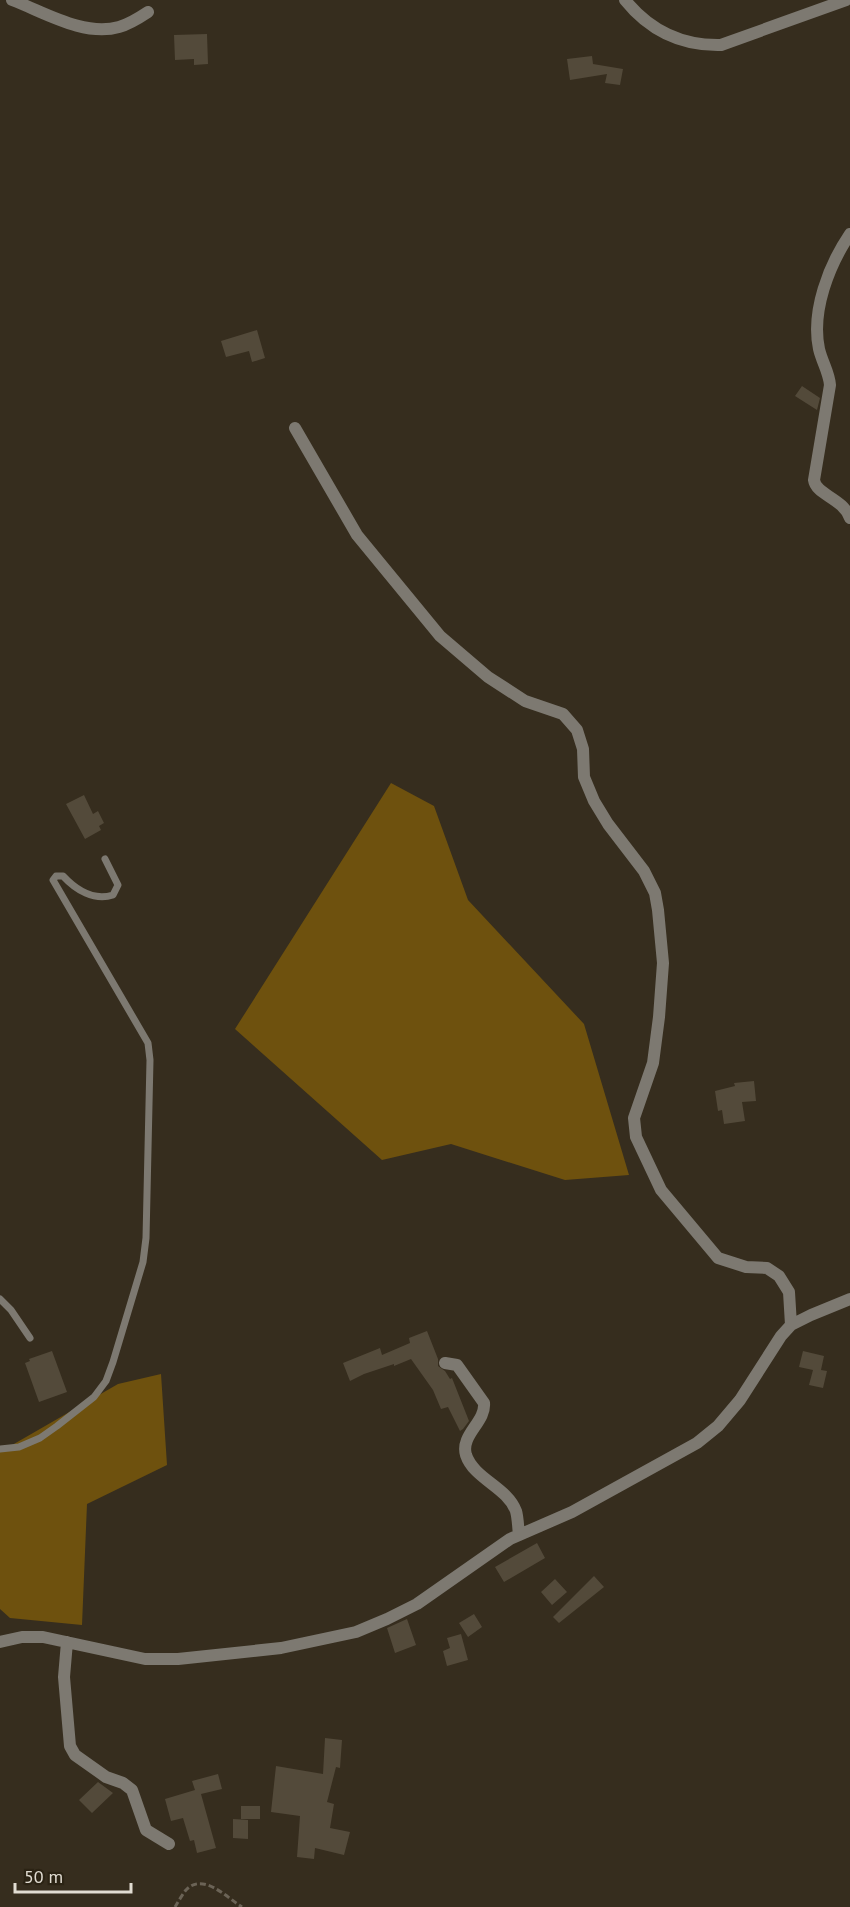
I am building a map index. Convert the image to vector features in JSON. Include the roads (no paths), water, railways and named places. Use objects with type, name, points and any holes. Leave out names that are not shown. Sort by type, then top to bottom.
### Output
[{"type":"street","points":[[12,0],[63,22],[107,29],[126,25],[148,12]]},
{"type":"street","points":[[625,0],[638,16],[657,29],[690,44],[703,46],[721,45],[846,0]]},
{"type":"street","points":[[850,234],[832,267],[819,312],[817,334],[820,351],[828,369],[830,385],[814,477],[816,487],[843,505],[850,518]]},
{"type":"street","points":[[295,428],[357,535],[440,636],[488,677],[525,701],[563,714],[577,730],[583,749],[584,777],[594,801],[608,824],[644,871],[655,892],[658,910],[663,963],[659,1017],[653,1063],[634,1119],[636,1137],[661,1190],[718,1258],[746,1268],[767,1268],[779,1276],[789,1292],[791,1325]]},
{"type":"street","points":[[1,1640],[43,1637],[145,1659],[178,1659],[281,1648],[356,1632],[417,1604],[519,1534],[572,1512],[697,1443],[718,1426],[740,1400],[781,1336],[791,1325],[850,1299]]},
{"type":"street","points":[[444,1363],[458,1365],[484,1403],[484,1410],[467,1440],[465,1449],[467,1457],[480,1474],[510,1501],[516,1511],[519,1534]]},
{"type":"street","points":[[67,1642],[64,1677],[70,1746],[75,1755],[106,1777],[123,1783],[132,1790],[146,1830],[169,1844]]},
{"type":"lane","points":[[0,1449],[19,1447],[40,1438],[94,1397],[106,1380],[113,1362],[143,1262],[147,1203],[150,1060],[148,1043],[53,880],[56,876],[63,876],[75,887],[91,895],[105,897],[113,895],[118,885],[105,859]]},
{"type":"lane","points":[[0,1299],[11,1310],[30,1338]]}]
